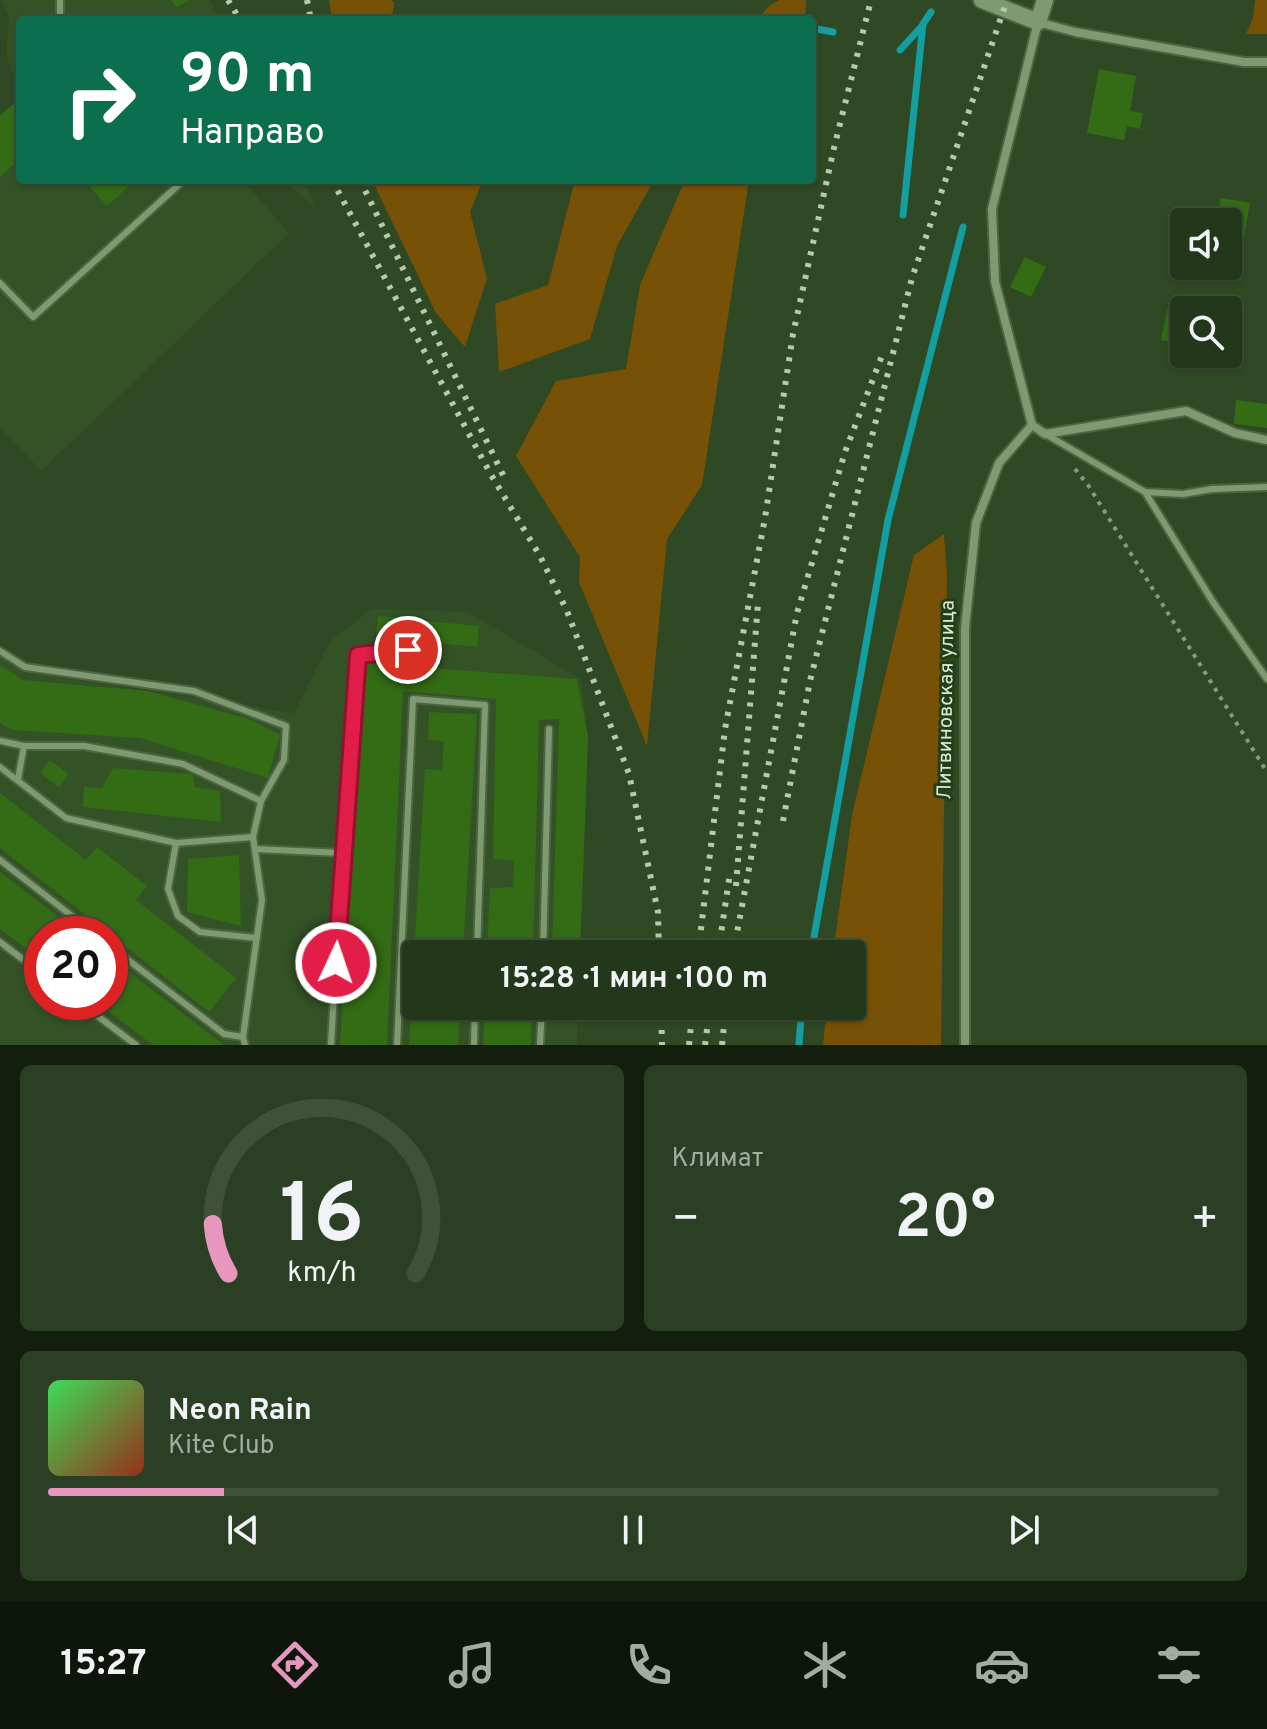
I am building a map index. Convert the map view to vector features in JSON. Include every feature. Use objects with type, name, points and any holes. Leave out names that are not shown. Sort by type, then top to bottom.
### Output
[{"type":"street","points":[[982,0],[1038,22],[1075,32],[1229,60],[1267,62]]},
{"type":"street","points":[[1045,0],[992,209],[995,282],[1032,425],[1045,434],[1186,411],[1235,433],[1267,440]]},
{"type":"street","name":"Литвиновская улица","points":[[965,1045],[965,628],[976,523],[999,463],[1032,425]]},
{"type":"lane","points":[[0,283],[33,317],[180,184]]},
{"type":"lane","points":[[1045,434],[1145,492],[1183,494],[1212,489],[1267,487]]},
{"type":"lane","points":[[1145,492],[1213,602],[1267,679]]},
{"type":"lane","points":[[331,1045],[358,655],[408,650]]},
{"type":"lane","points":[[0,651],[25,667],[194,691],[286,726],[284,760],[261,801],[253,837],[262,900],[244,1041],[224,1034],[128,960]]},
{"type":"lane","points":[[397,1045],[413,699],[485,705],[477,940]]},
{"type":"lane","points":[[543,940],[549,729]]},
{"type":"lane","points":[[0,741],[24,746],[84,746],[183,764],[261,801]]},
{"type":"lane","points":[[18,779],[24,746]]},
{"type":"lane","points":[[0,767],[66,818],[176,843],[253,837]]},
{"type":"lane","points":[[176,843],[168,889],[178,916],[200,932],[257,938]]},
{"type":"lane","points":[[255,849],[342,853]]},
{"type":"lane","points":[[0,860],[72,916]]},
{"type":"lane","points":[[0,942],[24,960]]},
{"type":"lane","points":[[103,1020],[136,1045]]},
{"type":"lane","points":[[474,1045],[475,1020]]},
{"type":"lane","points":[[540,1045],[541,1020]]},
{"type":"path","points":[[1071,465],[1088,485],[1267,772]]},
{"type":"shaded area","points":[[1,0],[209,0],[219,16],[16,16],[16,78],[6,53],[9,18]]},
{"type":"shaded area","points":[[329,0],[394,2],[392,16],[331,16]]},
{"type":"shaded area","points":[[779,0],[806,0],[805,16],[760,16]]},
{"type":"shaded area","points":[[1255,0],[1267,0],[1267,34],[1246,34],[1253,18]]},
{"type":"shaded area","points":[[16,102],[16,184],[246,184],[289,233],[41,471],[0,427],[0,116]]},
{"type":"shaded area","points":[[287,184],[306,184],[316,207]]},
{"type":"shaded area","points":[[374,184],[481,184],[470,212],[487,278],[465,347],[436,313]]},
{"type":"shaded area","points":[[574,184],[652,184],[617,246],[590,339],[499,372],[495,304],[548,285]]},
{"type":"shaded area","points":[[683,184],[748,184],[702,485],[667,539],[647,746],[579,582],[580,557],[516,456],[556,381],[626,369],[640,285]]},
{"type":"shaded area","points":[[944,534],[947,573],[941,1045],[823,1045],[826,1020],[866,1020],[866,940],[835,940],[852,815],[914,555]]},
{"type":"shaded area","points":[[372,609],[468,612],[581,679],[588,737],[581,940],[402,940],[402,1020],[578,1020],[577,1045],[0,1045],[0,646],[37,674],[294,713],[330,641]]},
{"type":"building","points":[[171,0],[189,0],[176,7]]},
{"type":"building","points":[[1099,69],[1136,76],[1130,111],[1143,113],[1140,129],[1127,126],[1124,140],[1087,133]]},
{"type":"building","points":[[16,102],[16,163],[0,177],[0,116]]},
{"type":"building","points":[[88,184],[132,184],[107,206]]},
{"type":"building","points":[[1221,198],[1250,203],[1242,250],[1242,208],[1219,208]]},
{"type":"building","points":[[1025,257],[1046,267],[1031,297],[1010,287]]},
{"type":"building","points":[[1169,302],[1170,302],[1170,342],[1161,340]]},
{"type":"building","points":[[1236,400],[1267,404],[1267,428],[1234,424]]},
{"type":"building","points":[[378,616],[402,619],[399,638],[376,634]]},
{"type":"building","points":[[418,620],[479,626],[477,647],[416,641]]},
{"type":"building","points":[[363,663],[577,679],[588,737],[581,940],[552,940],[559,719],[539,720],[533,940],[488,940],[490,888],[513,887],[514,861],[493,859],[496,699],[403,691],[387,1045],[340,1045]]},
{"type":"building","points":[[0,665],[23,680],[148,691],[252,720],[280,735],[268,778],[140,738],[12,730],[0,723]]},
{"type":"building","points":[[429,712],[477,714],[464,940],[415,940],[425,769],[442,770],[444,741],[428,740]]},
{"type":"building","points":[[50,760],[69,774],[59,787],[40,773]]},
{"type":"building","points":[[113,768],[193,774],[195,787],[220,791],[221,822],[83,807],[84,787],[102,788]]},
{"type":"building","points":[[0,793],[86,860],[97,847],[147,886],[136,900],[236,978],[209,1012],[128,948],[128,916],[87,916],[0,848]]},
{"type":"building","points":[[239,855],[241,926],[187,912],[188,859]]},
{"type":"building","points":[[0,872],[57,916],[24,916],[24,947],[0,929]]},
{"type":"building","points":[[128,971],[224,1045],[153,1045],[120,1020],[128,1020]]},
{"type":"building","points":[[411,1020],[459,1020],[458,1045],[409,1045]]},
{"type":"building","points":[[484,1020],[532,1020],[531,1045],[483,1045]]},
{"type":"waterway","points":[[903,215],[923,24],[931,12]]},
{"type":"waterway","points":[[900,50],[922,26]]},
{"type":"waterway","points":[[816,29],[833,32]]},
{"type":"waterway","points":[[813,940],[888,520],[963,227]]},
{"type":"waterway","points":[[799,1045],[801,1020]]},
{"type":"railway","points":[[228,0],[238,16]]},
{"type":"railway","points":[[307,0],[310,16]]},
{"type":"railway","points":[[700,940],[725,729],[765,518],[793,334],[871,0]]},
{"type":"railway","points":[[783,821],[810,681],[912,278],[1007,0]]},
{"type":"railway","points":[[334,184],[490,473],[540,556],[567,611],[629,774],[658,912],[659,940]]},
{"type":"railway","points":[[362,184],[505,479]]},
{"type":"railway","points":[[736,940],[797,613],[845,452],[883,353]]},
{"type":"railway","points":[[736,886],[758,603]]},
{"type":"railway","points":[[720,940],[730,873]]},
{"type":"railway","points":[[661,1020],[662,1045]]},
{"type":"railway","points":[[689,1045],[692,1020]]},
{"type":"railway","points":[[705,1045],[708,1020]]},
{"type":"railway","points":[[722,1045],[725,1020]]},
{"type":"route","points":[[336,963],[358,655],[408,650]]}]
